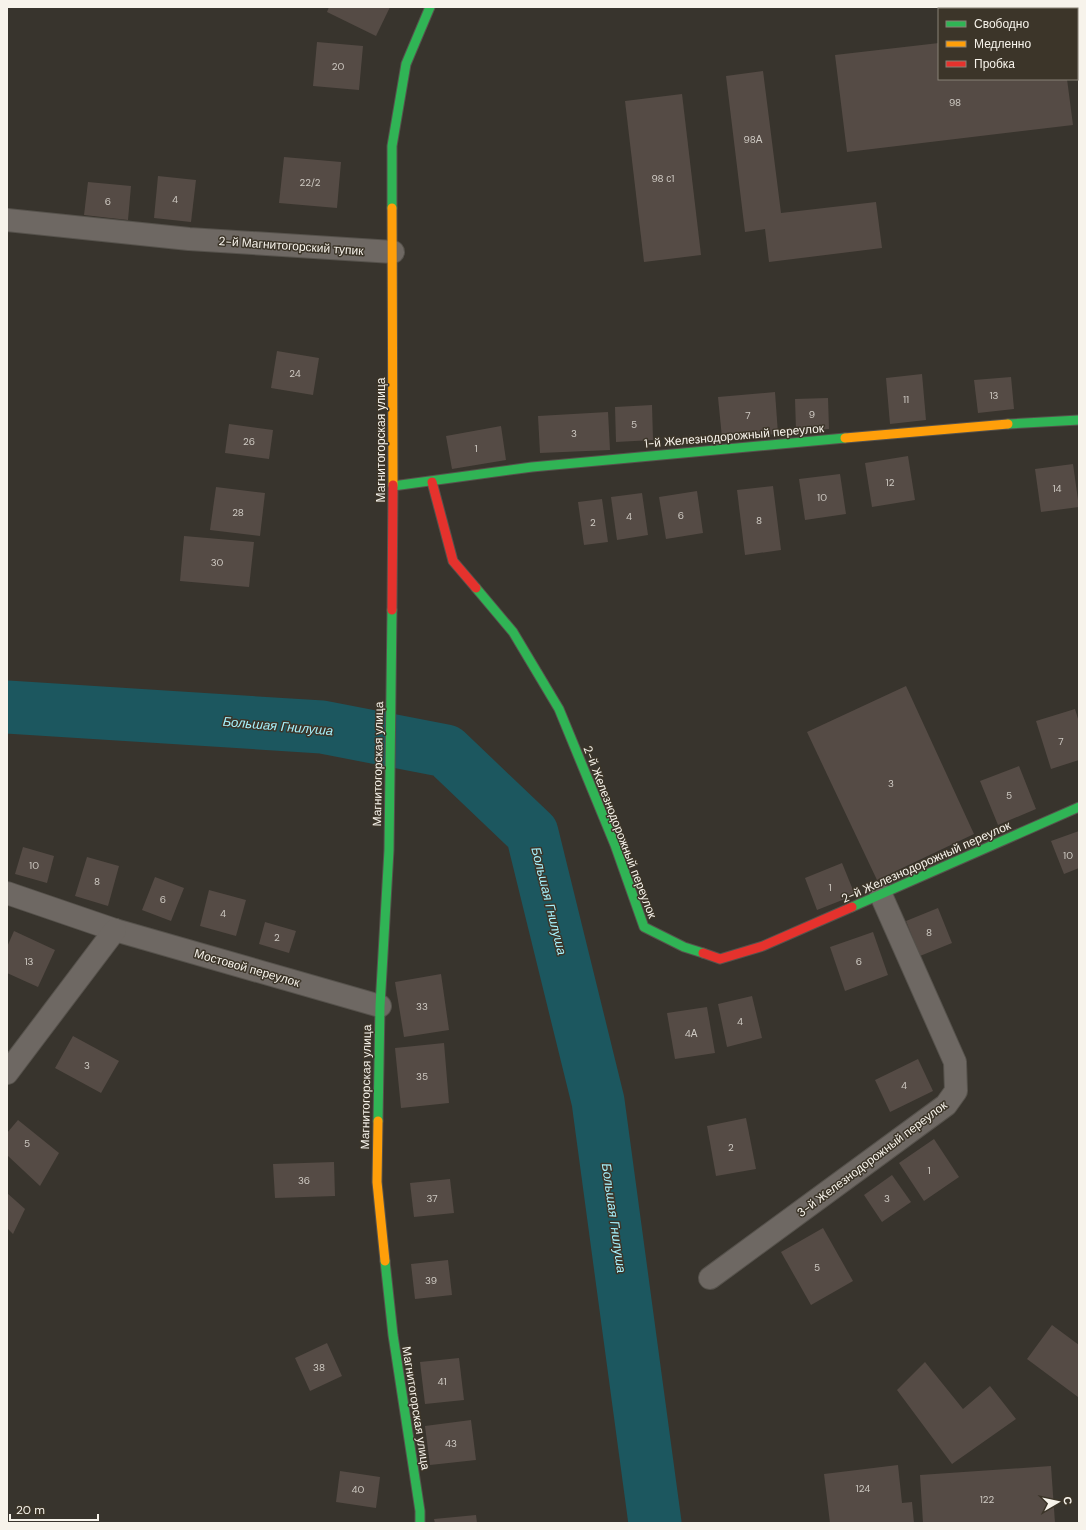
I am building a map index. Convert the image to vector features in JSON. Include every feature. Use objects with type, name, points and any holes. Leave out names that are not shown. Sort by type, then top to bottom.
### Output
[{"type":"street","name":"Магнитогорская улица","points":[[420,1523],[420,1511],[393,1335],[377,1182],[380,1006],[389,850],[393,486],[392,146],[406,64],[430,7]]},
{"type":"street","name":"2-й Магнитогорский тупик","points":[[7,220],[189,239],[393,252]]},
{"type":"street","name":"1-й Железнодорожный переулок","points":[[393,486],[432,482],[532,467],[815,440],[1079,420]]},
{"type":"street","name":"2-й Железнодорожный переулок","points":[[432,482],[453,561],[513,632],[559,709],[616,846],[644,926],[684,947],[720,959],[763,946],[1079,807]]},
{"type":"street","name":"Мостовой переулок","points":[[7,894],[115,930],[380,1006]]},
{"type":"street","name":"3-й Железнодорожный переулок","points":[[710,1278],[946,1105],[956,1091],[955,1062],[881,895]]},
{"type":"street","points":[[7,1073],[115,930]]},
{"type":"building","points":[[329,7],[390,7],[376,36],[327,12]]},
{"type":"building","points":[[317,42],[363,46],[359,90],[313,86]]},
{"type":"building","points":[[938,43],[938,80],[1067,80],[1073,125],[847,152],[835,55]]},
{"type":"building","points":[[763,71],[781,213],[876,202],[882,248],[769,262],[765,229],[745,232],[726,76]]},
{"type":"building","points":[[682,94],[701,255],[644,262],[625,101]]},
{"type":"building","points":[[284,157],[341,162],[337,208],[279,203]]},
{"type":"building","points":[[158,176],[196,180],[191,222],[154,218]]},
{"type":"building","points":[[88,182],[131,186],[128,220],[84,215]]},
{"type":"building","points":[[277,351],[319,358],[313,395],[271,388]]},
{"type":"building","points":[[922,374],[926,420],[890,424],[886,378]]},
{"type":"building","points":[[1011,377],[1014,409],[978,413],[974,380]]},
{"type":"building","points":[[775,392],[778,434],[722,438],[718,397]]},
{"type":"building","points":[[828,398],[829,429],[796,431],[795,399]]},
{"type":"building","points":[[652,405],[653,440],[616,442],[615,407]]},
{"type":"building","points":[[608,412],[610,450],[540,453],[538,416]]},
{"type":"building","points":[[229,424],[273,430],[269,459],[225,453]]},
{"type":"building","points":[[501,426],[506,460],[452,469],[446,436]]},
{"type":"building","points":[[908,456],[915,500],[872,507],[865,463]]},
{"type":"building","points":[[1073,464],[1079,507],[1041,512],[1035,469]]},
{"type":"building","points":[[840,474],[846,514],[805,520],[799,479]]},
{"type":"building","points":[[773,486],[781,550],[745,555],[737,490]]},
{"type":"building","points":[[216,487],[265,493],[260,536],[210,530]]},
{"type":"building","points":[[697,491],[703,533],[666,539],[659,497]]},
{"type":"building","points":[[642,493],[648,535],[617,540],[611,497]]},
{"type":"building","points":[[602,499],[608,542],[584,545],[578,502]]},
{"type":"building","points":[[184,536],[254,542],[249,587],[180,581]]},
{"type":"building","points":[[906,686],[974,834],[877,880],[807,732]]},
{"type":"building","points":[[1075,709],[1079,722],[1079,760],[1051,769],[1036,721]]},
{"type":"building","points":[[1019,766],[1036,809],[998,825],[980,781]]},
{"type":"building","points":[[1079,831],[1079,868],[1064,874],[1051,841]]},
{"type":"building","points":[[23,847],[54,856],[47,883],[15,874]]},
{"type":"building","points":[[87,857],[119,866],[108,906],[75,896]]},
{"type":"building","points":[[842,863],[855,895],[817,910],[805,878]]},
{"type":"building","points":[[155,877],[184,888],[171,921],[142,910]]},
{"type":"building","points":[[209,890],[246,900],[236,936],[200,926]]},
{"type":"building","points":[[938,908],[952,943],[920,956],[906,921]]},
{"type":"building","points":[[265,922],[296,931],[289,953],[259,944]]},
{"type":"building","points":[[14,931],[55,950],[38,987],[7,973],[7,947]]},
{"type":"building","points":[[873,932],[888,975],[845,991],[830,947]]},
{"type":"building","points":[[441,974],[449,1030],[404,1037],[395,982]]},
{"type":"building","points":[[752,996],[762,1038],[727,1047],[718,1004]]},
{"type":"building","points":[[707,1007],[715,1053],[675,1059],[667,1013]]},
{"type":"building","points":[[73,1036],[119,1061],[101,1093],[55,1068]]},
{"type":"building","points":[[444,1043],[449,1103],[401,1108],[395,1048]]},
{"type":"building","points":[[918,1059],[933,1091],[890,1112],[875,1080]]},
{"type":"building","points":[[746,1118],[756,1169],[716,1176],[707,1126]]},
{"type":"building","points":[[18,1120],[59,1153],[40,1186],[7,1155],[7,1133]]},
{"type":"building","points":[[934,1139],[959,1177],[924,1201],[899,1163]]},
{"type":"building","points":[[334,1162],[335,1196],[275,1198],[273,1164]]},
{"type":"building","points":[[892,1175],[911,1202],[882,1222],[864,1195]]},
{"type":"building","points":[[450,1179],[454,1213],[414,1217],[410,1183]]},
{"type":"building","points":[[7,1193],[25,1209],[13,1234],[7,1228]]},
{"type":"building","points":[[823,1228],[853,1281],[811,1305],[781,1252]]},
{"type":"building","points":[[448,1260],[452,1295],[415,1299],[411,1264]]},
{"type":"building","points":[[1052,1325],[1079,1345],[1078,1397],[1027,1359]]},
{"type":"building","points":[[327,1343],[342,1376],[310,1391],[295,1358]]},
{"type":"building","points":[[459,1358],[464,1400],[425,1404],[420,1362]]},
{"type":"building","points":[[925,1362],[963,1409],[990,1386],[1016,1419],[952,1464],[897,1390]]},
{"type":"building","points":[[471,1420],[476,1460],[430,1465],[425,1426]]},
{"type":"building","points":[[898,1465],[902,1503],[912,1502],[914,1523],[830,1523],[824,1474]]},
{"type":"building","points":[[1051,1466],[1055,1523],[923,1523],[920,1475]]},
{"type":"building","points":[[340,1471],[380,1477],[376,1508],[336,1502]]},
{"type":"building","points":[[476,1515],[477,1523],[435,1523],[434,1519]]},
{"type":"waterway","name":"Большая Гнилуша","points":[[7,707],[322,727],[446,751],[532,833],[598,1101],[655,1523]]},
{"type":"traffic: fast","points":[[392,208],[392,146],[406,64],[430,7]]},
{"type":"traffic: fast","points":[[1008,424],[1079,420]]},
{"type":"traffic: fast","points":[[393,486],[532,467],[845,438]]},
{"type":"traffic: fast","points":[[476,588],[513,632],[559,709],[615,845],[644,927],[684,947],[703,953]]},
{"type":"traffic: fast","points":[[378,1121],[380,1006],[389,850],[392,610]]},
{"type":"traffic: fast","points":[[852,907],[1079,807]]},
{"type":"traffic: fast","points":[[385,1261],[393,1335],[420,1511],[420,1523]]},
{"type":"traffic: slow","points":[[392,208],[393,485]]},
{"type":"traffic: slow","points":[[845,438],[1008,424]]},
{"type":"traffic: slow","points":[[378,1121],[377,1182],[385,1261]]},
{"type":"traffic: jam","points":[[432,482],[453,561],[476,588]]},
{"type":"traffic: jam","points":[[392,610],[393,485]]},
{"type":"traffic: jam","points":[[703,953],[720,959],[763,946],[852,907]]}]
